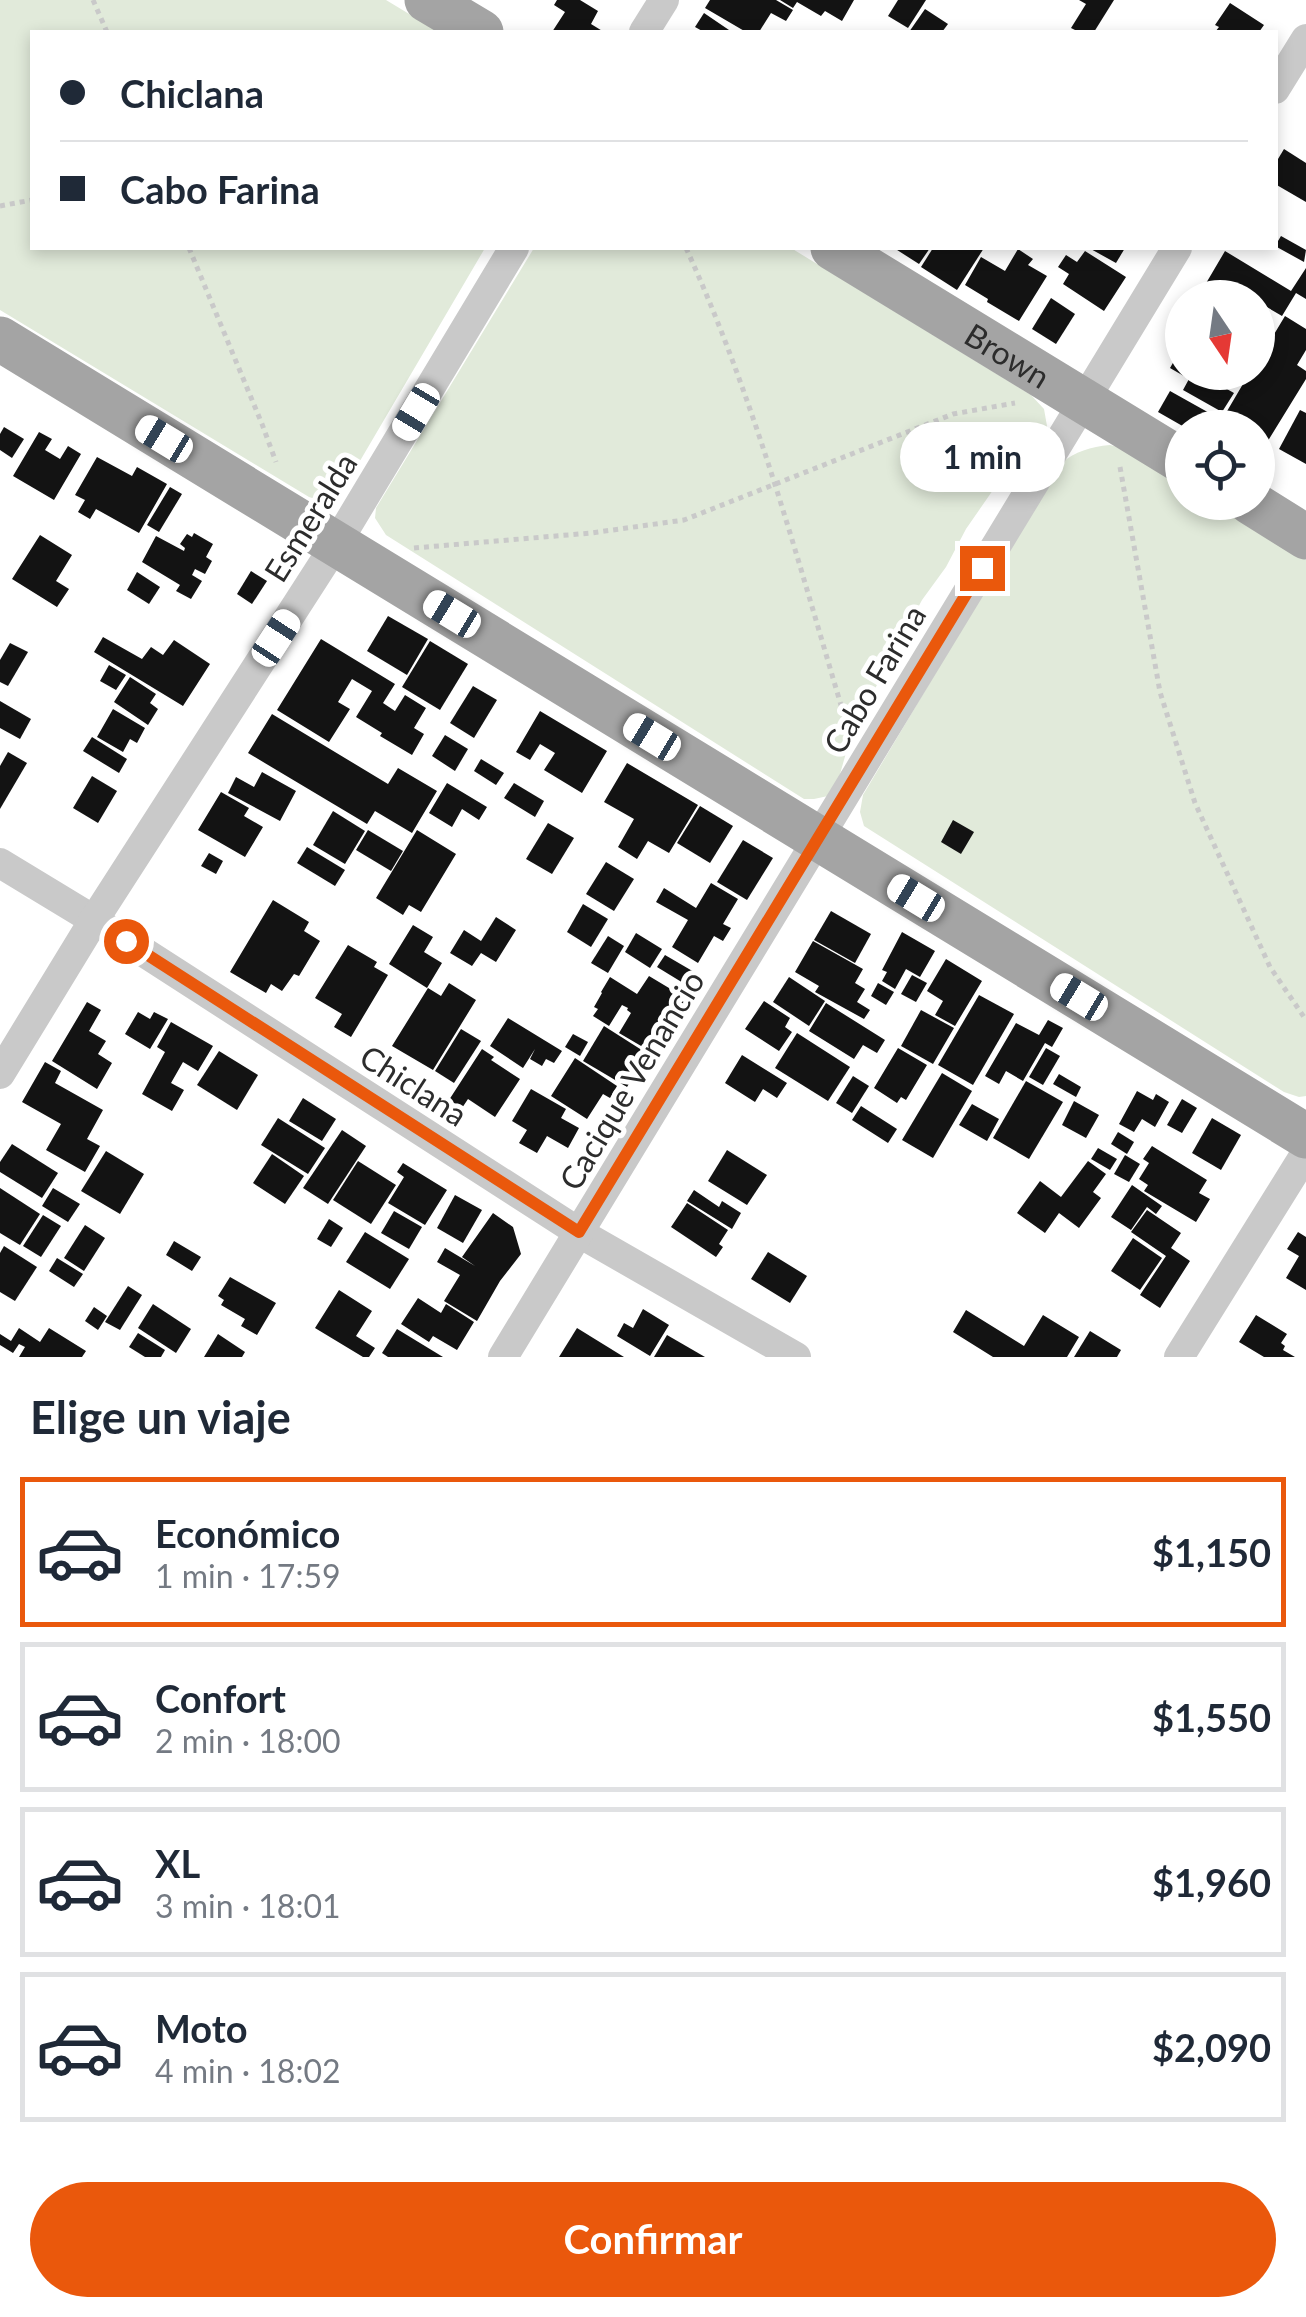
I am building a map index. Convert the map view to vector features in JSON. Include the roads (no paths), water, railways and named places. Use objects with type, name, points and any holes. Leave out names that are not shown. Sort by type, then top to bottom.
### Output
[{"type":"main road","points":[[427,0],[477,30]]},
{"type":"main road","name":"Brown","points":[[836,250],[1165,451]]},
{"type":"main road","points":[[0,339],[1306,1136]]},
{"type":"main road","points":[[1275,518],[1306,537]]},
{"type":"street","points":[[645,30],[664,0]]},
{"type":"street","points":[[1278,84],[1306,39]]},
{"type":"street","name":"Esmeralda","points":[[0,1074],[94,920],[336,544],[513,250]]},
{"type":"street","name":"Cabo Farina","points":[[819,839],[1176,250]]},
{"type":"street","name":"Cacique Venancio","points":[[503,1357],[819,839]]},
{"type":"street","name":"Chiclana","points":[[0,863],[579,1232],[796,1357]]},
{"type":"street","points":[[1179,1357],[1306,1152]]}]
